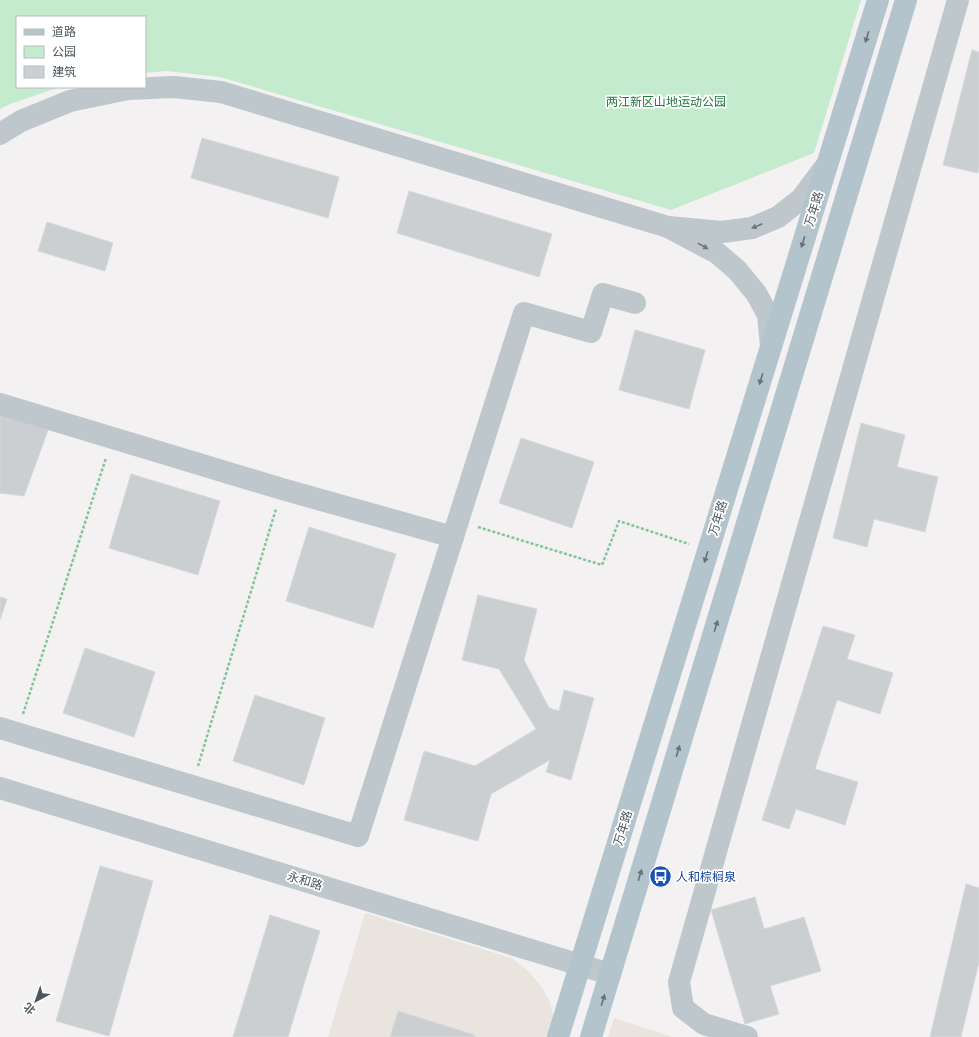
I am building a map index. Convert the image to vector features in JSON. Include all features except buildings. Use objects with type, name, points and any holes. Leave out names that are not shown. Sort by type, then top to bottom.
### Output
[{"type":"main road","name":"万年路","points":[[558,1037],[878,0]]},
{"type":"main road","points":[[591,1037],[906,0]]},
{"type":"street","points":[[747,1037],[704,1024],[683,1008],[679,982],[958,0]]},
{"type":"street","points":[[0,134],[21,121],[70,101],[128,89],[174,87],[221,92],[668,227],[717,253],[738,270],[756,293],[768,315],[771,346]]},
{"type":"street","points":[[668,227],[722,232],[752,228],[778,217],[801,199],[827,165]]},
{"type":"street","points":[[8,731],[358,836],[524,313],[591,332],[603,294],[635,303]]},
{"type":"street","points":[[0,404],[282,490],[456,529]]},
{"type":"street","name":"永和路","points":[[0,788],[610,974]]},
{"type":"path","points":[[8,731],[113,438]]},
{"type":"path","points":[[192,786],[282,490]]},
{"type":"path","points":[[456,529],[602,565],[619,521],[708,550]]},
{"type":"shaded area","points":[[365,913],[512,958],[528,971],[541,986],[550,1002],[554,1020],[549,1037],[328,1037]]},
{"type":"shaded area","points":[[614,1018],[673,1037],[608,1037]]},
{"type":"green space","name":"两江新区山地运动公园","points":[[0,0],[861,0],[814,153],[671,210],[220,77],[167,71],[146,73],[146,16],[16,16],[16,88],[57,88],[10,104],[0,109]]},
{"type":"place","name":"人和棕榈泉","points":[[661,877]]}]
